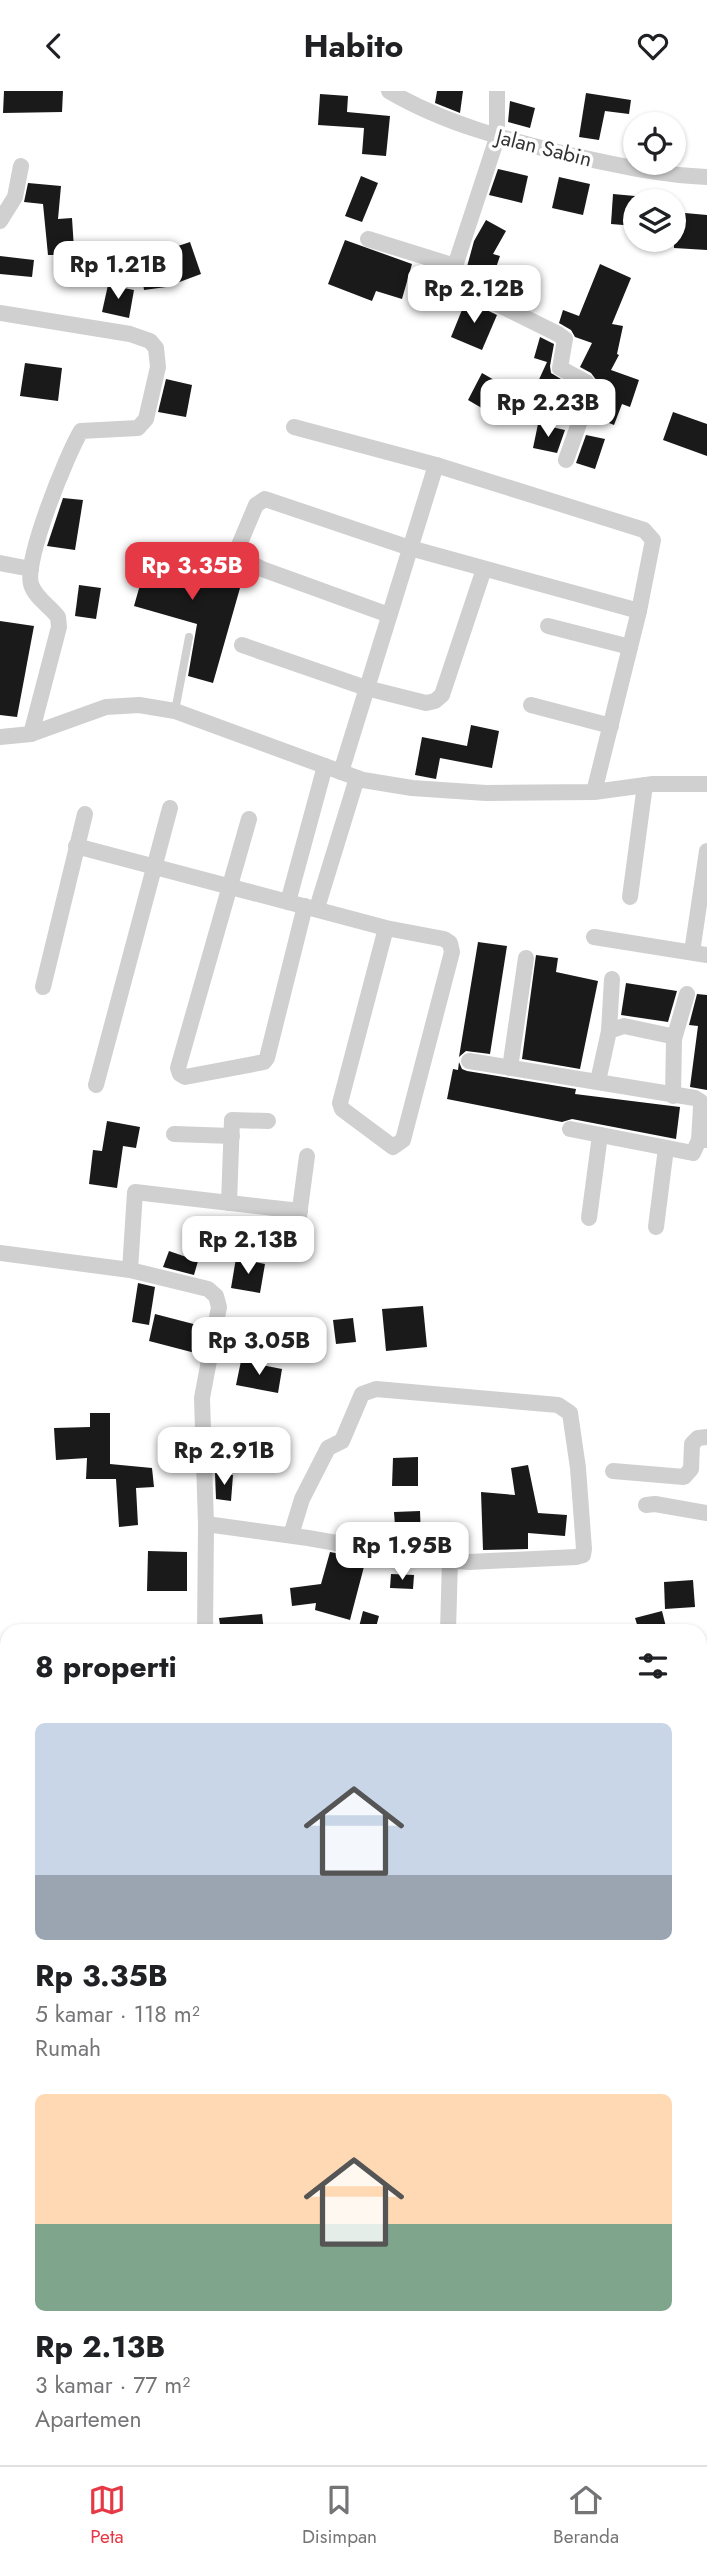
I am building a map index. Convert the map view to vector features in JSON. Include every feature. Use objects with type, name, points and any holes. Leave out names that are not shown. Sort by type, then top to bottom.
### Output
[{"type":"street","name":"Jalan Sabin","points":[[389,91],[412,105],[497,138],[623,163]]},
{"type":"street","points":[[497,91],[497,138],[454,266],[454,277],[461,286],[565,339],[560,368],[586,382],[588,398],[566,460]]},
{"type":"street","points":[[0,221],[15,197],[20,166]]},
{"type":"street","name":"Jalan Sabin","points":[[686,174],[707,177]]},
{"type":"street","points":[[368,239],[454,266]]},
{"type":"street","points":[[0,313],[130,334],[150,341],[156,348],[158,367],[146,419],[138,428],[81,431],[51,500],[29,581],[35,595],[58,617],[59,627],[31,734]]},
{"type":"street","points":[[294,427],[436,465],[644,530],[653,540],[653,551],[639,611],[594,792]]},
{"type":"street","points":[[341,772],[436,465]]},
{"type":"street","points":[[389,615],[238,557],[237,549],[256,505],[265,499],[410,548],[639,611]]},
{"type":"street","points":[[0,563],[31,569]]},
{"type":"street","points":[[242,645],[366,688],[426,703],[435,701],[442,695],[484,569]]},
{"type":"street","points":[[548,627],[630,646]]},
{"type":"street","points":[[0,737],[31,734],[106,707],[139,705],[175,712],[358,778],[412,788],[486,793],[594,792],[645,785],[707,784]]},
{"type":"street","points":[[531,705],[611,726]]},
{"type":"street","points":[[288,902],[325,766]]},
{"type":"street","points":[[249,819],[178,1068],[180,1074],[185,1077],[264,1062],[267,1058],[311,907],[358,778]]},
{"type":"street","points":[[629,897],[645,785]]},
{"type":"street","points":[[96,1085],[170,808]]},
{"type":"street","points":[[43,987],[85,814]]},
{"type":"street","points":[[76,846],[386,927],[444,939],[450,943],[452,953],[403,1140],[393,1147],[342,1109],[340,1103],[386,927]]},
{"type":"street","points":[[594,937],[699,953],[707,851]]},
{"type":"street","points":[[510,1068],[526,958]]},
{"type":"street","points":[[598,1081],[609,1031],[612,979]]},
{"type":"street","points":[[673,1096],[674,1039],[687,994]]},
{"type":"street","points":[[609,1031],[624,1026],[671,1036],[674,1039]]},
{"type":"street","points":[[469,1061],[695,1098],[700,1101],[703,1140],[693,1153],[570,1129]]},
{"type":"street","points":[[229,1203],[232,1120],[268,1121]]},
{"type":"street","points":[[174,1134],[232,1136]]},
{"type":"street","points":[[589,1218],[600,1135]]},
{"type":"street","points":[[656,1227],[666,1148]]},
{"type":"street","points":[[297,1231],[307,1156]]},
{"type":"street","points":[[130,1270],[135,1192],[300,1211]]},
{"type":"street","points":[[0,1253],[130,1270],[208,1289],[216,1296],[219,1307],[202,1398],[206,1524],[205,1624]]},
{"type":"street","points":[[206,1524],[450,1560],[495,1561],[583,1555],[578,1468],[570,1413],[558,1405],[376,1389],[362,1394],[342,1441],[328,1448],[302,1499],[291,1535]]},
{"type":"street","points":[[613,1471],[684,1477],[691,1469],[692,1444],[698,1438],[707,1437]]},
{"type":"street","points":[[646,1504],[707,1513]]},
{"type":"street","points":[[448,1624],[450,1560]]},
{"type":"lane","points":[[175,712],[189,637]]},
{"type":"building","points":[[4,91],[63,91],[62,112],[3,113]]},
{"type":"building","points":[[437,91],[463,91],[460,113],[435,103]]},
{"type":"building","points":[[586,93],[631,100],[629,112],[605,111],[599,140],[579,137]]},
{"type":"building","points":[[320,94],[348,96],[347,112],[390,116],[386,156],[362,154],[364,128],[318,125]]},
{"type":"building","points":[[510,101],[535,108],[530,128],[508,122]]},
{"type":"building","points":[[498,169],[528,176],[522,203],[489,195]]},
{"type":"building","points":[[361,176],[378,183],[362,222],[345,216]]},
{"type":"building","points":[[559,177],[590,184],[583,215],[552,208]]},
{"type":"building","points":[[28,183],[61,186],[58,219],[72,218],[74,249],[48,255],[43,204],[24,202]]},
{"type":"building","points":[[613,194],[623,195],[623,225],[611,224]]},
{"type":"building","points":[[686,213],[707,215],[707,250],[686,249]]},
{"type":"building","points":[[486,220],[506,231],[493,254],[500,256],[489,288],[465,274],[474,241]]},
{"type":"building","points":[[345,240],[412,264],[402,299],[376,291],[372,301],[328,284]]},
{"type":"building","points":[[190,242],[201,274],[166,287],[144,290],[139,257],[170,252],[169,249]]},
{"type":"building","points":[[0,256],[34,260],[32,277],[0,274]]},
{"type":"building","points":[[600,264],[631,278],[612,324],[623,326],[617,354],[619,355],[611,370],[639,380],[630,407],[622,404],[614,425],[599,419],[610,388],[580,367],[592,343],[575,337],[571,330],[559,323],[563,310],[579,316]]},
{"type":"building","points":[[108,285],[134,290],[129,318],[102,312]]},
{"type":"building","points":[[466,300],[497,315],[482,350],[451,337]]},
{"type":"building","points":[[540,337],[554,344],[551,373],[576,388],[568,405],[546,395],[538,418],[512,408],[508,422],[491,416],[492,414],[468,400],[482,373],[496,381],[493,387],[531,397],[547,362],[534,358]]},
{"type":"building","points":[[25,363],[62,368],[58,401],[20,396]]},
{"type":"building","points":[[166,379],[192,385],[186,417],[158,412]]},
{"type":"building","points":[[673,412],[707,424],[707,456],[663,440]]},
{"type":"building","points":[[538,424],[565,430],[557,453],[533,448]]},
{"type":"building","points":[[586,435],[605,439],[595,469],[576,463]]},
{"type":"building","points":[[63,498],[83,500],[75,550],[47,546]]},
{"type":"building","points":[[151,546],[244,574],[213,683],[188,676],[197,624],[134,606]]},
{"type":"building","points":[[79,585],[101,588],[96,619],[75,616]]},
{"type":"building","points":[[0,621],[34,626],[17,717],[0,715]]},
{"type":"building","points":[[471,725],[499,731],[492,768],[440,758],[436,779],[415,775],[422,737],[467,746]]},
{"type":"building","points":[[478,942],[507,946],[490,1054],[466,1051],[459,1057]]},
{"type":"building","points":[[536,955],[558,958],[556,972],[598,981],[580,1069],[522,1059]]},
{"type":"building","points":[[626,983],[677,991],[668,1022],[621,1015]]},
{"type":"building","points":[[697,994],[707,995],[707,1090],[690,1087],[698,1026],[689,1025]]},
{"type":"building","points":[[459,1062],[462,1069],[467,1071],[576,1089],[575,1094],[680,1107],[676,1139],[572,1119],[562,1122],[447,1099],[453,1069],[458,1070]]},
{"type":"building","points":[[107,1121],[140,1127],[136,1148],[123,1146],[117,1188],[89,1184],[93,1150],[102,1151]]},
{"type":"building","points":[[169,1251],[198,1261],[194,1275],[163,1267]]},
{"type":"building","points":[[236,1258],[265,1264],[260,1293],[231,1288]]},
{"type":"building","points":[[138,1283],[155,1287],[149,1325],[132,1322]]},
{"type":"building","points":[[423,1306],[427,1347],[386,1351],[382,1309]]},
{"type":"building","points":[[155,1314],[205,1327],[199,1354],[149,1341]]},
{"type":"building","points":[[353,1318],[356,1342],[336,1344],[333,1320]]},
{"type":"building","points":[[225,1334],[243,1339],[238,1361],[220,1356]]},
{"type":"building","points":[[241,1361],[282,1369],[278,1393],[236,1385]]},
{"type":"building","points":[[90,1413],[110,1413],[110,1464],[152,1468],[154,1487],[136,1488],[138,1525],[119,1527],[116,1479],[86,1479],[87,1458],[56,1460],[54,1428],[90,1427]]},
{"type":"building","points":[[232,1428],[232,1446],[214,1446],[213,1429]]},
{"type":"building","points":[[418,1457],[418,1486],[392,1486],[393,1458]]},
{"type":"building","points":[[528,1465],[538,1513],[567,1515],[565,1536],[528,1533],[528,1549],[483,1550],[481,1492],[515,1495],[511,1468]]},
{"type":"building","points":[[215,1473],[233,1475],[231,1501],[216,1499]]},
{"type":"building","points":[[420,1511],[421,1539],[396,1540],[394,1512]]},
{"type":"building","points":[[148,1551],[187,1552],[187,1591],[147,1591]]},
{"type":"building","points":[[330,1552],[366,1559],[350,1620],[315,1610],[316,1603],[292,1606],[290,1588],[321,1584]]},
{"type":"building","points":[[391,1574],[414,1575],[413,1589],[390,1588]]},
{"type":"building","points":[[693,1580],[695,1607],[665,1609],[664,1582]]},
{"type":"building","points":[[363,1611],[379,1616],[377,1624],[360,1624]]},
{"type":"building","points":[[662,1611],[665,1624],[637,1624],[635,1618]]},
{"type":"building","points":[[262,1614],[263,1624],[220,1624],[219,1618]]}]
